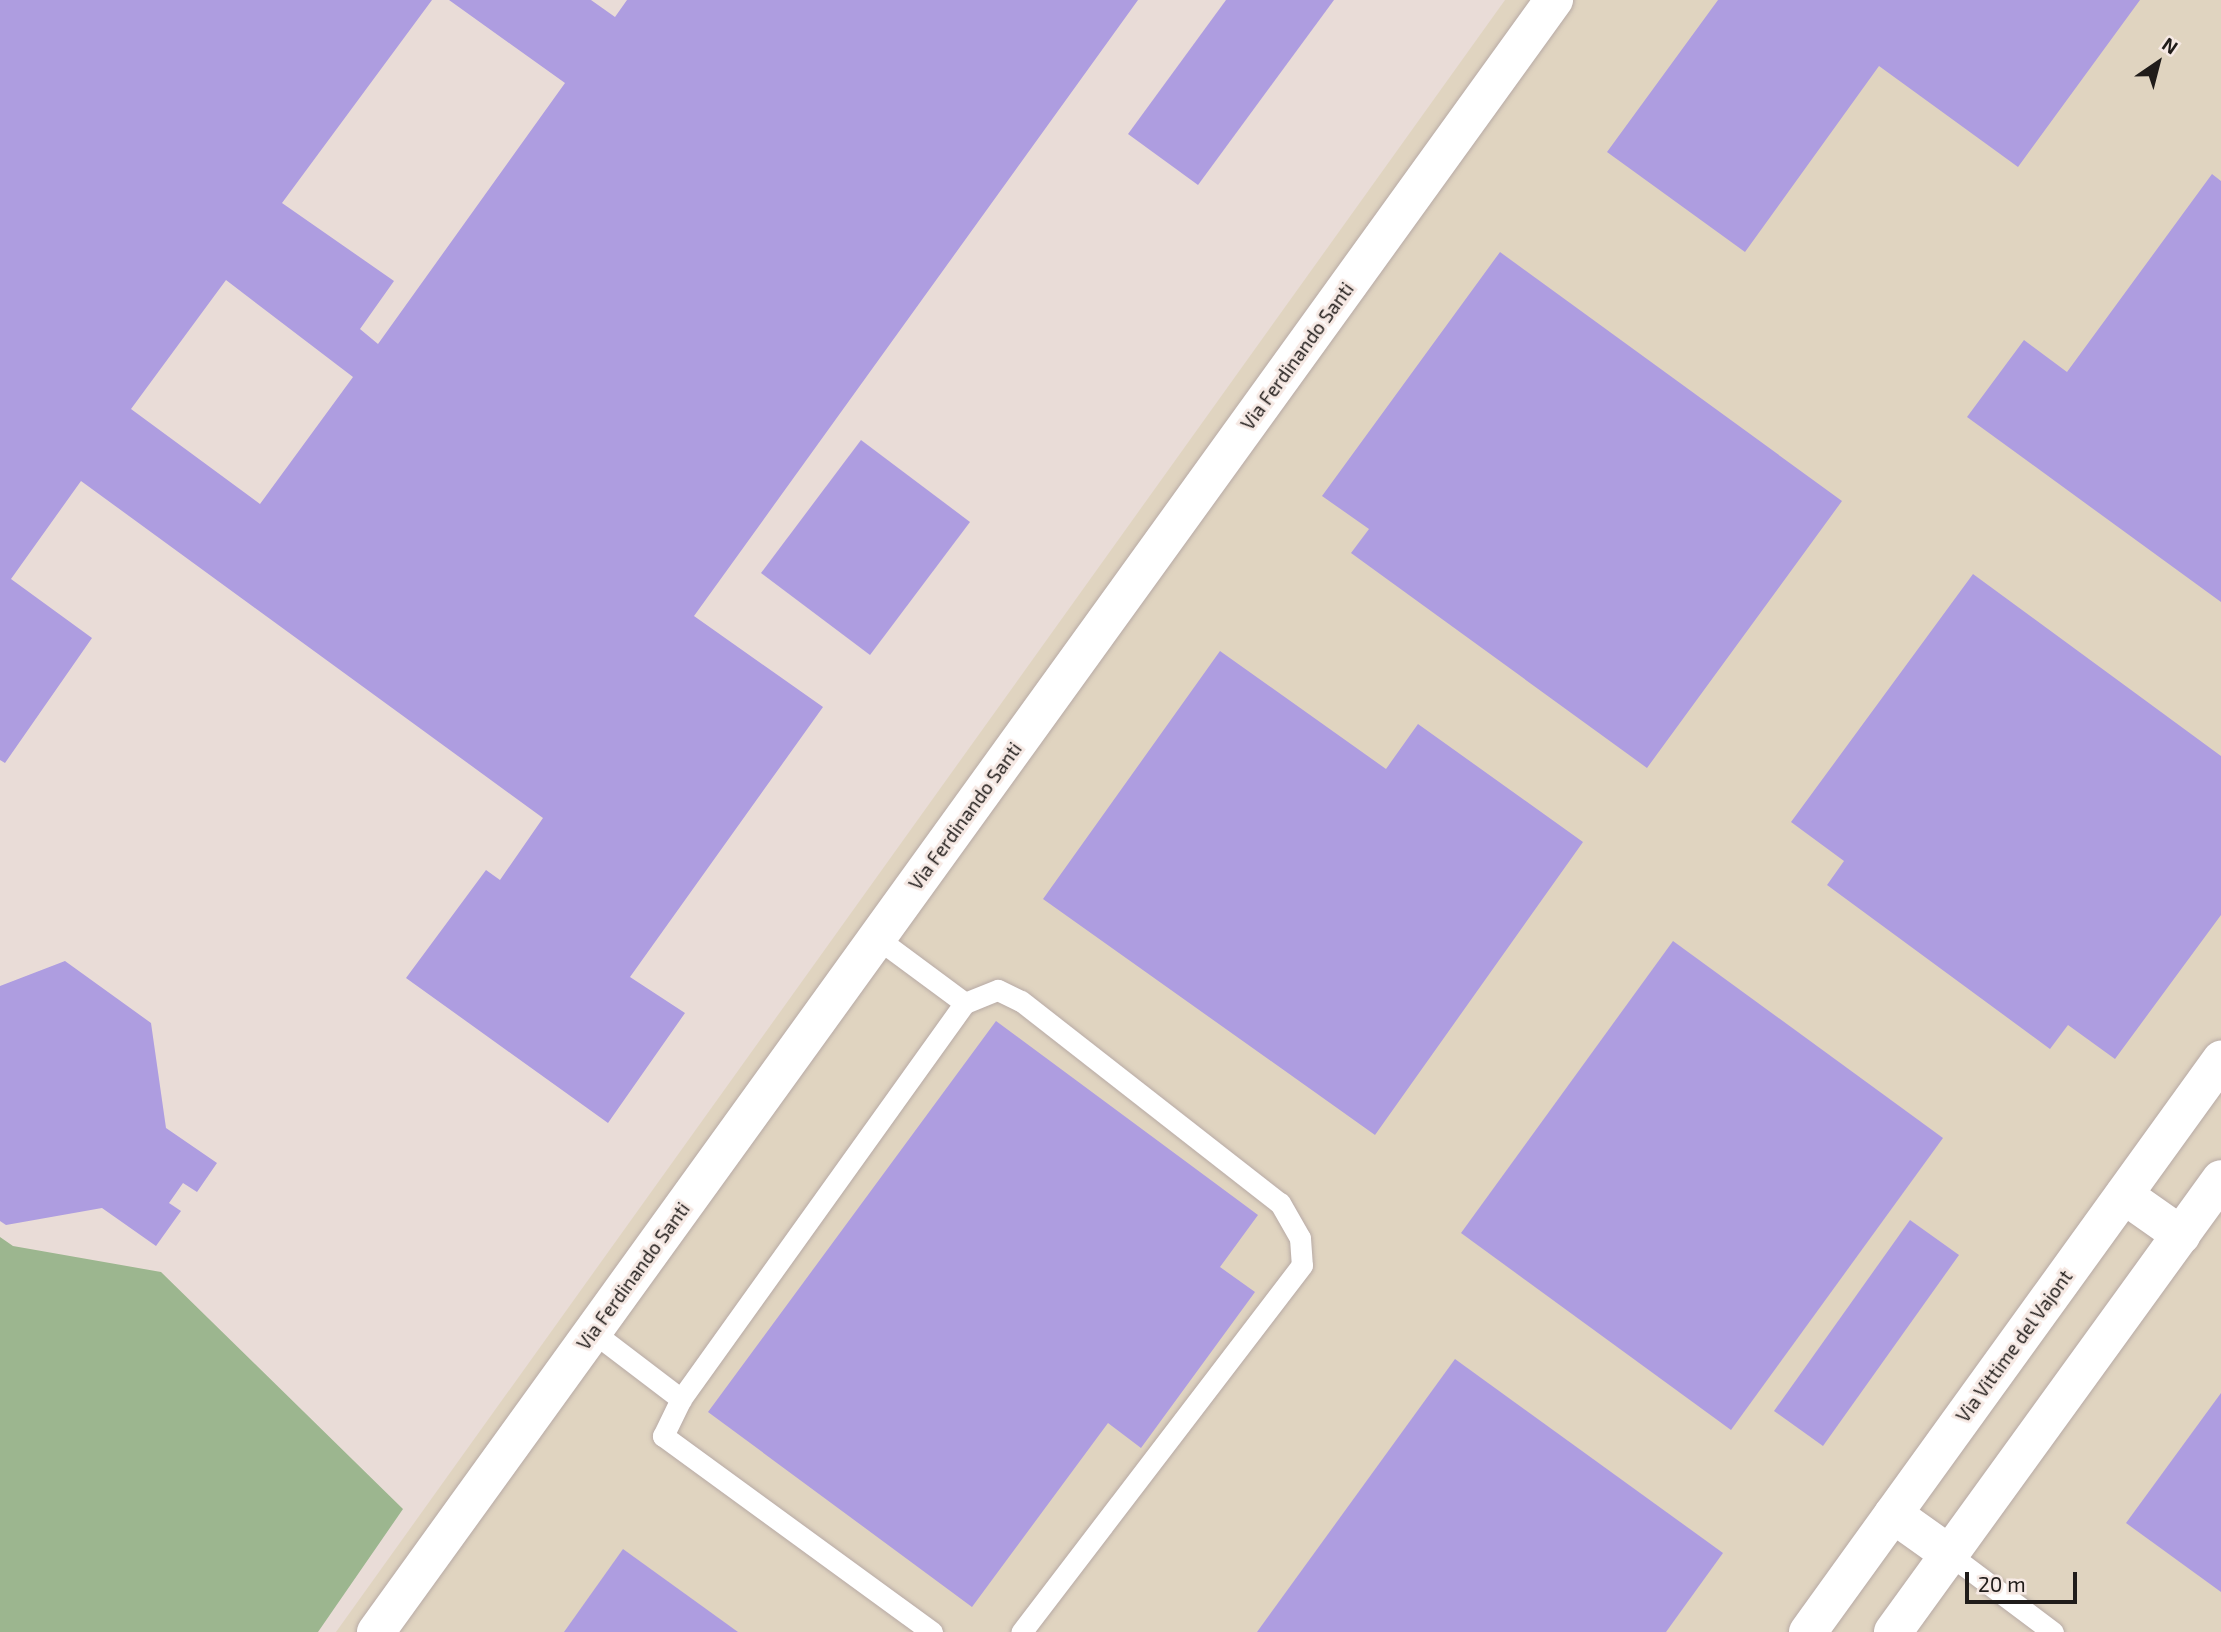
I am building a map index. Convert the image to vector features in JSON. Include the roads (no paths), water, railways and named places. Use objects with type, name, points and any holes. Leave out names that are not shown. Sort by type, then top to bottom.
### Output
[{"type":"street","name":"Via Ferdinando Santi","points":[[376,1632],[1554,0]]},
{"type":"street","name":"Via Vittime del Vajont","points":[[1808,1632],[2221,1060]]},
{"type":"street","points":[[1893,1632],[2221,1180]]},
{"type":"street","points":[[2124,1195],[2181,1235]]},
{"type":"street","points":[[1893,1514],[1949,1554]]},
{"type":"lane","points":[[877,938],[965,1003]]},
{"type":"lane","points":[[932,1632],[669,1443],[664,1427],[681,1399],[965,1003],[999,990],[1021,1001],[1280,1203],[1300,1238],[1302,1265],[1021,1632]]},
{"type":"lane","points":[[593,1332],[681,1399]]},
{"type":"lane","points":[[1949,1554],[2053,1632]]}]
